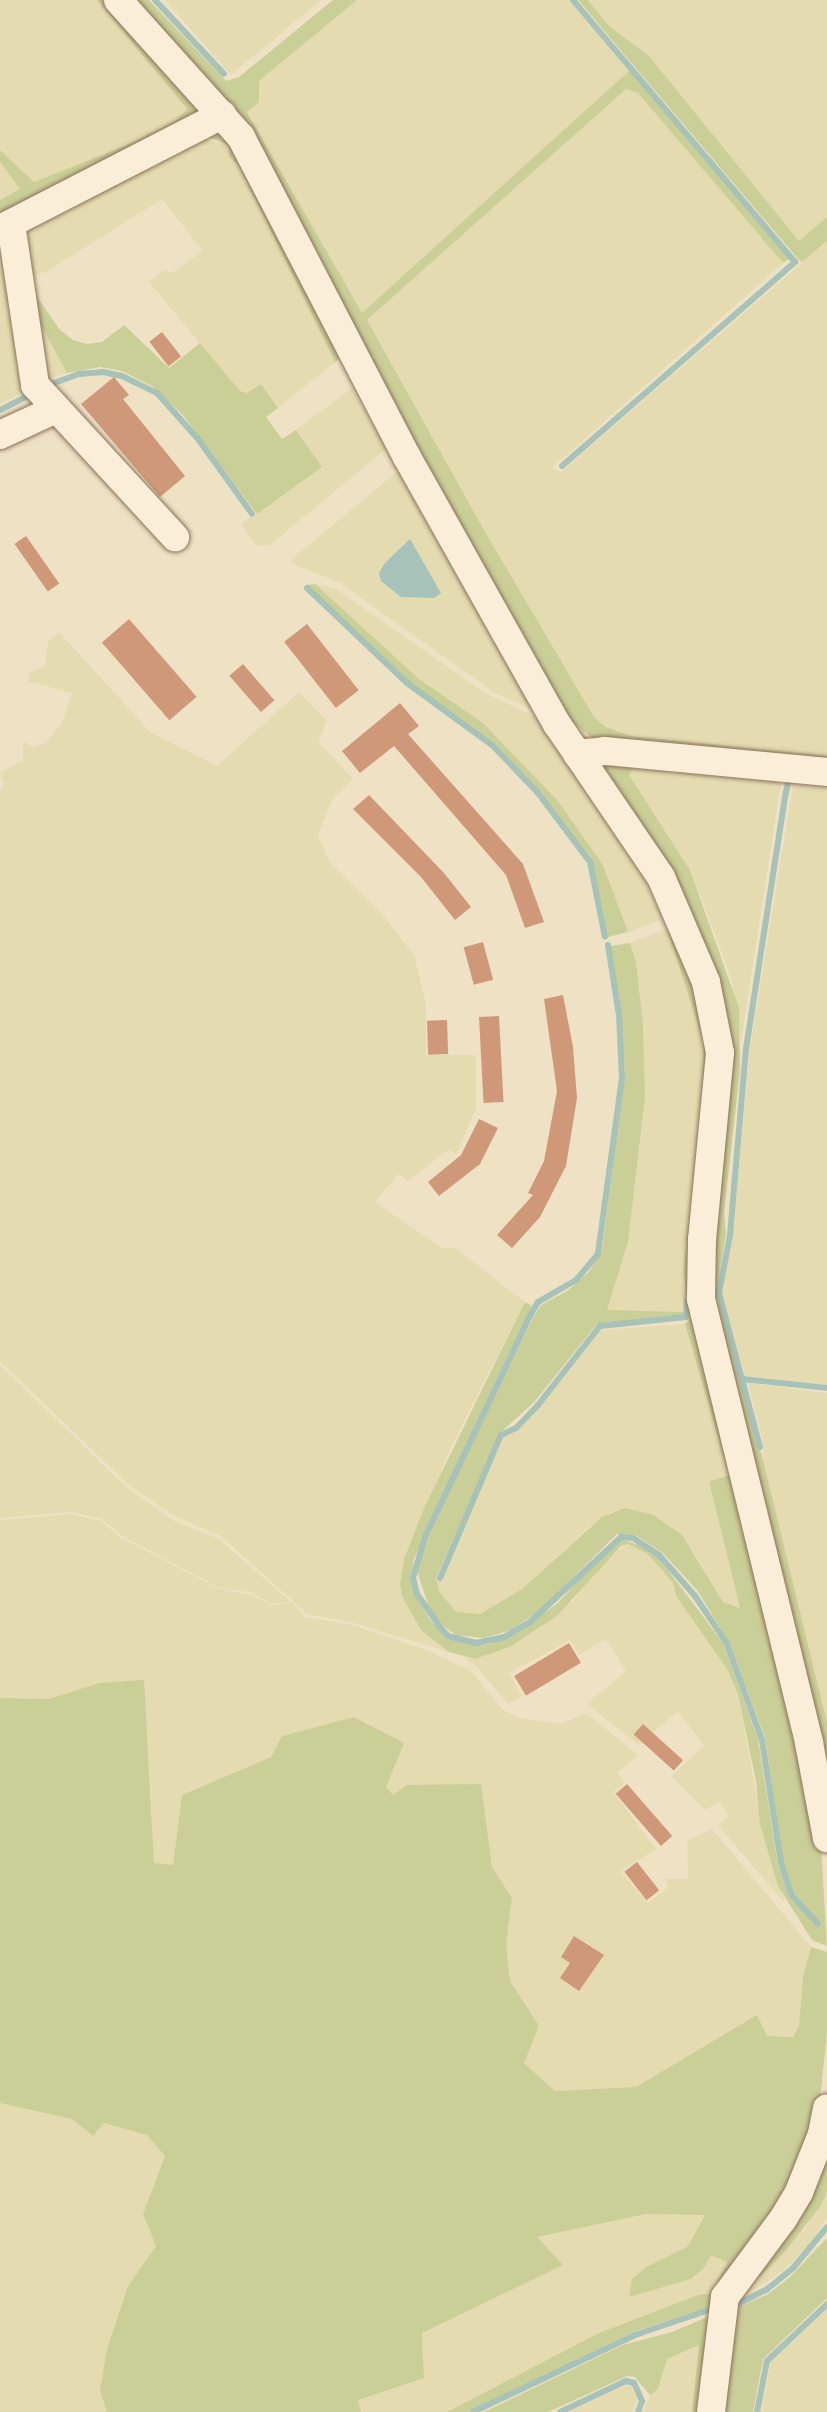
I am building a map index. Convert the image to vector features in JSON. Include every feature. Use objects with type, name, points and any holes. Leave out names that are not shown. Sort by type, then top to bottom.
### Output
[{"type":"street","points":[[118,0],[241,137],[407,457],[577,754],[660,877],[682,921],[714,1010],[720,1053],[702,1239],[702,1299],[809,1743],[827,1838]]},
{"type":"street","points":[[175,537],[35,385],[5,227],[222,115]]},
{"type":"street","points":[[0,435],[56,409]]},
{"type":"street","points":[[577,754],[605,751],[827,772]]},
{"type":"street","points":[[711,2412],[725,2297],[783,2219],[799,2192],[822,2134],[827,2108]]},
{"type":"shaded area","points":[[0,0],[97,0],[187,109],[175,121],[129,144],[34,182],[0,150]]},
{"type":"shaded area","points":[[165,0],[321,0],[231,75]]},
{"type":"shaded area","points":[[357,0],[569,0],[630,70],[362,314],[247,111],[259,102],[259,81]]},
{"type":"shaded area","points":[[588,0],[827,0],[827,217],[800,242],[649,56],[609,26]]},
{"type":"shaded area","points":[[626,89],[638,93],[783,263],[552,468],[561,472],[827,241],[827,756],[631,736],[606,727],[594,717],[484,530],[367,320]]},
{"type":"shaded area","points":[[203,139],[229,145],[229,157],[238,164],[335,362],[278,408],[261,384],[247,393],[240,391],[149,282],[165,270],[172,273],[203,251],[162,199],[46,272],[29,276],[25,231]]},
{"type":"shaded area","points":[[0,162],[21,189],[0,200]]},
{"type":"shaded area","points":[[0,234],[29,389],[0,404]]},
{"type":"shaded area","points":[[24,294],[67,373],[39,382]]},
{"type":"shaded area","points":[[352,388],[386,449],[270,545],[257,546],[241,524],[322,467],[296,430]]},
{"type":"shaded area","points":[[398,471],[535,710],[495,693],[339,582],[294,565],[291,560]]},
{"type":"shaded area","points":[[315,584],[336,589],[485,693],[537,718],[638,866],[663,919],[628,932],[603,865],[558,801],[483,723],[419,679]]},
{"type":"shaded area","points":[[59,632],[151,733],[217,766],[299,692],[327,721],[318,742],[353,779],[332,799],[318,836],[330,863],[382,914],[414,955],[426,1003],[426,1055],[476,1055],[476,1109],[456,1155],[449,1149],[408,1181],[398,1174],[375,1202],[442,1248],[455,1248],[525,1302],[454,1441],[404,1559],[402,1596],[422,1630],[449,1652],[354,1623],[307,1614],[221,1536],[176,1517],[129,1485],[0,1361],[0,792],[4,785],[0,773],[23,760],[23,741],[33,747],[46,743],[62,723],[72,693],[28,681],[30,672],[45,666],[48,642]]},
{"type":"shaded area","points":[[634,767],[782,775],[741,1041],[732,982],[710,920],[690,870],[629,775]]},
{"type":"shaded area","points":[[793,785],[827,788],[827,1385],[745,1376],[722,1293],[733,1234],[750,1048]]},
{"type":"shaded area","points":[[667,929],[704,1043],[701,1118],[683,1271],[686,1299],[683,1312],[606,1311],[628,1242],[645,1097],[643,1025],[636,962],[630,943]]},
{"type":"shaded area","points":[[685,1324],[729,1475],[709,1483],[740,1608],[723,1602],[693,1552],[613,1511],[588,1528],[522,1589],[480,1614],[456,1612],[439,1591],[436,1578],[441,1579],[504,1436],[518,1430],[541,1406],[601,1330]]},
{"type":"shaded area","points":[[0,1365],[126,1487],[174,1521],[219,1539],[291,1602],[270,1604],[251,1592],[222,1589],[122,1536],[102,1519],[70,1512],[0,1518]]},
{"type":"shaded area","points":[[748,1383],[827,1393],[827,1722],[763,1460],[764,1447]]},
{"type":"shaded area","points":[[71,1514],[101,1521],[121,1538],[222,1590],[251,1595],[270,1605],[293,1603],[305,1617],[353,1625],[431,1652],[470,1670],[502,1709],[519,1718],[561,1724],[586,1713],[638,1755],[617,1773],[625,1783],[613,1792],[656,1849],[620,1871],[648,1903],[668,1889],[665,1879],[688,1879],[687,1841],[712,1829],[811,1947],[803,1978],[799,2026],[793,2037],[766,2036],[756,2016],[636,2087],[555,2091],[524,2063],[539,2026],[510,1981],[506,1944],[512,1898],[492,1867],[481,1784],[393,1795],[386,1787],[369,1724],[354,1717],[282,1736],[271,1757],[182,1795],[173,1865],[154,1863],[148,1741],[99,1683],[49,1699],[0,1698],[0,1520]]},
{"type":"shaded area","points":[[628,1544],[648,1554],[674,1584],[676,1596],[727,1669],[738,1694],[758,1804],[784,1902],[718,1825],[729,1817],[719,1802],[705,1810],[671,1776],[704,1746],[678,1711],[639,1745],[587,1704],[626,1671],[606,1639],[579,1655],[570,1640],[509,1673],[522,1696],[508,1704],[476,1666],[462,1657],[475,1659],[512,1646],[537,1631],[574,1600],[605,1560]]},
{"type":"shaded area","points":[[0,2103],[72,2119],[93,2136],[104,2123],[147,2135],[165,2156],[143,2214],[156,2246],[144,2264],[100,2391],[107,2412],[0,2412]]},
{"type":"shaded area","points":[[827,2192],[827,2218],[812,2241],[784,2270],[735,2303],[804,2230]]},
{"type":"shaded area","points":[[646,2214],[705,2214],[687,2247],[646,2267],[629,2296],[691,2279],[704,2268],[711,2255],[727,2262],[712,2293],[698,2295],[599,2333],[447,2412],[361,2412],[357,2400],[424,2378],[422,2333],[562,2265],[536,2237]]},
{"type":"shaded area","points":[[827,2308],[827,2412],[761,2412],[771,2362]]},
{"type":"shaded area","points":[[700,2345],[692,2412],[643,2412],[650,2395],[658,2389],[667,2359]]},
{"type":"shaded area","points":[[630,2384],[637,2399],[632,2412],[568,2412]]},
{"type":"green space","points":[[97,0],[108,0],[205,109],[0,220],[0,200],[20,189],[0,162],[0,150],[34,182],[129,144],[175,121],[187,109]]},
{"type":"green space","points":[[130,0],[149,0],[226,81],[239,77],[333,0],[357,0],[259,81],[259,102],[247,112],[362,313],[630,70],[789,259],[783,263],[638,93],[626,89],[367,320],[484,530],[594,717],[606,727],[631,736],[827,756],[827,768],[595,740],[567,718],[308,250]]},
{"type":"green space","points":[[578,0],[588,0],[609,26],[649,56],[799,241],[827,217],[827,241],[802,262],[798,259]]},
{"type":"green space","points":[[224,131],[347,353],[335,362],[238,164],[229,157],[229,145],[211,138],[178,142]]},
{"type":"green space","points":[[31,288],[60,330],[73,340],[87,344],[102,342],[124,325],[169,368],[200,343],[240,391],[247,393],[261,384],[278,408],[266,417],[282,439],[296,430],[322,467],[257,514],[182,414],[152,386],[122,371],[100,367],[67,373],[24,294]]},
{"type":"green space","points":[[315,584],[419,679],[483,723],[558,801],[603,865],[628,932],[608,937],[593,865],[539,790],[494,743],[408,682],[307,585]]},
{"type":"green space","points":[[600,765],[634,767],[629,775],[690,870],[739,1008],[740,1070],[724,1213],[726,1234],[716,1294],[763,1460],[827,1722],[827,1787],[711,1306],[727,1061]]},
{"type":"green space","points":[[667,929],[677,929],[711,1022],[697,1233],[821,1845],[827,1946],[812,1940],[778,1886],[760,1824],[756,1781],[738,1694],[727,1669],[676,1596],[674,1584],[648,1554],[628,1544],[621,1546],[557,1616],[512,1646],[475,1659],[449,1652],[421,1630],[402,1596],[400,1584],[404,1559],[425,1506],[525,1302],[532,1306],[414,1559],[411,1579],[417,1599],[431,1621],[447,1636],[467,1644],[485,1645],[515,1634],[558,1603],[601,1555],[620,1539],[645,1547],[658,1557],[723,1643],[758,1739],[778,1865],[789,1895],[813,1921],[813,1915],[793,1891],[783,1861],[765,1737],[728,1640],[697,1590],[662,1552],[635,1535],[617,1534],[538,1612],[511,1630],[484,1638],[456,1635],[442,1625],[429,1607],[417,1571],[419,1558],[470,1445],[534,1316],[541,1305],[567,1291],[588,1273],[602,1251],[625,1070],[611,946],[630,943],[636,962],[643,1025],[645,1097],[628,1242],[607,1310],[683,1312],[683,1315],[597,1324],[535,1401],[500,1433],[436,1578],[439,1591],[456,1612],[480,1614],[522,1589],[602,1517],[625,1508],[653,1515],[682,1535],[723,1602],[740,1608],[709,1482],[729,1475],[685,1324],[690,1319],[683,1271],[701,1118],[704,1043]]},
{"type":"green space","points":[[144,1680],[154,1863],[173,1865],[182,1795],[271,1757],[282,1736],[354,1717],[404,1743],[386,1787],[393,1795],[407,1785],[481,1784],[492,1867],[512,1898],[506,1944],[510,1981],[539,2026],[524,2063],[555,2091],[636,2087],[757,2015],[767,2036],[793,2037],[799,2026],[803,1978],[811,1947],[827,1952],[827,2033],[816,2136],[719,2304],[636,2331],[468,2412],[447,2412],[599,2333],[698,2295],[712,2293],[727,2262],[711,2255],[704,2268],[691,2279],[629,2297],[632,2279],[646,2267],[687,2247],[705,2215],[646,2214],[537,2237],[563,2265],[422,2333],[424,2378],[358,2400],[361,2412],[107,2412],[100,2391],[107,2349],[128,2286],[156,2246],[143,2214],[165,2156],[147,2135],[104,2123],[93,2136],[72,2119],[0,2103],[0,1698],[49,1699],[99,1683]]},
{"type":"green space","points":[[827,2148],[827,2192],[820,2207],[784,2253],[748,2288]]},
{"type":"green space","points":[[827,2238],[827,2298],[763,2359],[753,2412],[721,2412],[731,2311],[768,2294],[789,2278]]},
{"type":"green space","points":[[712,2315],[701,2412],[692,2412],[699,2345],[667,2359],[658,2389],[650,2395],[635,2377],[627,2376],[548,2412],[484,2412],[623,2345],[672,2332]]},
{"type":"water","points":[[410,539],[441,593],[434,598],[401,597],[381,581],[379,573],[385,563]]},
{"type":"building","points":[[162,332],[181,356],[168,366],[149,342]]},
{"type":"building","points":[[114,377],[129,395],[123,399],[185,476],[160,497],[81,404]]},
{"type":"building","points":[[26,536],[59,584],[48,592],[15,544]]},
{"type":"building","points":[[129,619],[197,697],[169,720],[102,643]]},
{"type":"building","points":[[307,624],[359,690],[336,708],[284,642]]},
{"type":"building","points":[[243,664],[274,700],[261,712],[229,676]]},
{"type":"building","points":[[400,703],[419,726],[408,734],[523,864],[544,922],[525,928],[506,875],[394,746],[360,773],[342,751]]},
{"type":"building","points":[[369,795],[444,873],[471,907],[455,920],[421,877],[353,809]]},
{"type":"building","points":[[483,942],[493,980],[474,985],[464,947]]},
{"type":"building","points":[[563,995],[573,1047],[577,1098],[566,1166],[540,1217],[512,1248],[497,1235],[533,1195],[528,1193],[544,1161],[557,1091],[544,999]]},
{"type":"building","points":[[499,1016],[504,1102],[484,1103],[479,1017]]},
{"type":"building","points":[[447,1020],[448,1054],[428,1055],[427,1021]]},
{"type":"building","points":[[479,1119],[498,1128],[480,1164],[439,1196],[428,1182],[461,1155]]},
{"type":"building","points":[[569,1643],[581,1663],[526,1696],[514,1676]]},
{"type":"building","points":[[643,1724],[683,1760],[674,1771],[634,1734]]},
{"type":"building","points":[[627,1784],[672,1836],[661,1846],[616,1794]]},
{"type":"building","points":[[637,1862],[659,1890],[647,1900],[624,1872]]},
{"type":"building","points":[[574,1936],[604,1955],[579,1991],[560,1978],[570,1963],[561,1957]]},
{"type":"waterway","points":[[155,0],[224,74]]},
{"type":"waterway","points":[[562,466],[795,262],[573,0]]},
{"type":"waterway","points":[[46,386],[79,374],[103,372],[122,376],[157,393],[198,439],[252,514]]},
{"type":"waterway","points":[[0,410],[32,394]]},
{"type":"waterway","points":[[307,588],[407,683],[493,746],[538,793],[590,862],[605,937]]},
{"type":"waterway","points":[[760,1447],[719,1293],[730,1235],[746,1049],[786,792],[789,779],[794,780]]},
{"type":"waterway","points":[[608,945],[619,1015],[622,1078],[598,1254],[576,1280],[538,1302],[530,1316],[425,1537],[413,1578],[417,1594],[448,1636],[476,1643],[504,1637],[530,1622],[621,1537],[633,1538],[659,1555],[695,1596],[726,1642],[762,1740],[781,1863],[791,1894],[818,1924]]},
{"type":"waterway","points":[[440,1578],[501,1435],[516,1428],[538,1405],[600,1326],[686,1317],[687,1301]]},
{"type":"waterway","points":[[742,1379],[827,1388]]},
{"type":"waterway","points":[[734,2306],[766,2290],[793,2268],[827,2227]]},
{"type":"waterway","points":[[757,2412],[767,2361],[827,2304]]},
{"type":"waterway","points":[[473,2412],[635,2335],[709,2310]]},
{"type":"waterway","points":[[560,2412],[626,2381],[634,2383],[642,2401],[638,2412]]}]
